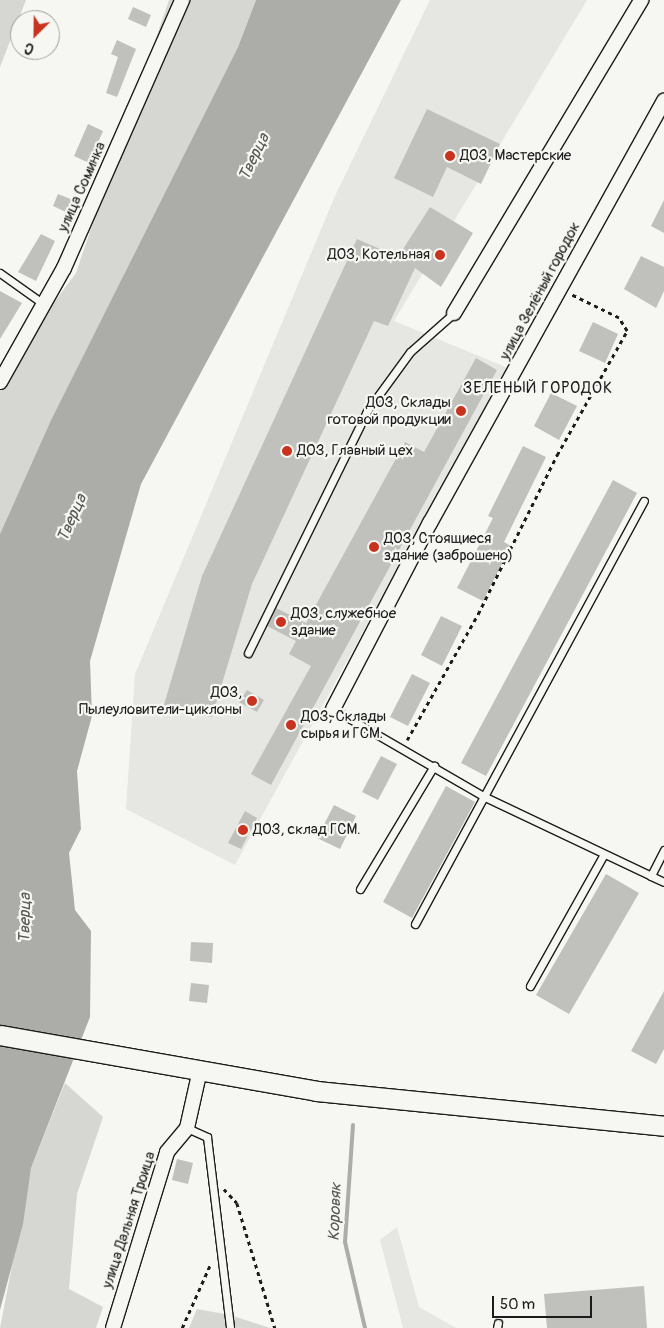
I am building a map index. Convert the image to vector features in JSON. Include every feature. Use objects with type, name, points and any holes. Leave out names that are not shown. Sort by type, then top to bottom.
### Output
[{"type":"street","name":"улица Соминка","points":[[0,382],[42,303],[64,268],[182,0]]},
{"type":"street","points":[[454,313],[641,0]]},
{"type":"street","name":"улица Зелёный городок","points":[[333,709],[430,523],[563,287],[664,101]]},
{"type":"street","points":[[0,1035],[316,1091],[664,1126]]},
{"type":"street","name":"улица Дальняя Троица","points":[[113,1328],[167,1152],[187,1128],[200,1070]]},
{"type":"lane","points":[[0,272],[42,303]]},
{"type":"lane","points":[[248,653],[367,411],[410,352],[454,313]]},
{"type":"lane","points":[[415,924],[644,501]]},
{"type":"lane","points":[[333,709],[485,797],[603,856],[664,882]]},
{"type":"lane","points":[[360,889],[434,766]]},
{"type":"lane","points":[[651,876],[664,850]]},
{"type":"lane","points":[[530,986],[603,856]]},
{"type":"lane","points":[[187,1128],[207,1137],[230,1328]]},
{"type":"path","points":[[402,748],[478,614],[557,455],[627,331],[619,318],[563,287]]},
{"type":"path","points":[[212,1177],[237,1203],[275,1328]]},
{"type":"path","points":[[182,1328],[221,1241]]},
{"type":"shaded area","points":[[0,0],[26,0],[22,10],[10,10],[10,41],[0,67]]},
{"type":"shaded area","points":[[169,0],[256,0],[238,47],[51,420],[0,534],[0,375],[76,273]]},
{"type":"shaded area","points":[[430,0],[587,0],[394,321],[508,368],[235,865],[126,809],[135,674],[335,196]]},
{"type":"shaded area","points":[[65,1083],[103,1117],[77,1194],[69,1289],[103,1307],[96,1328],[0,1328],[31,1168]]},
{"type":"shaded area","points":[[397,1227],[419,1307],[456,1328],[403,1328],[380,1240]]},
{"type":"shaded area","points":[[197,1309],[230,1315],[270,1328],[189,1328]]},
{"type":"water","name":"Тверца","points":[[256,0],[401,0],[141,484],[90,661],[92,716],[77,771],[81,829],[69,853],[75,910],[91,931],[90,1017],[31,1168],[23,1224],[0,1310],[0,534],[51,420],[238,47]]},
{"type":"building","points":[[133,7],[151,15],[146,27],[128,19]]},
{"type":"building","points":[[117,40],[136,49],[117,97],[106,93],[118,57],[111,54]]},
{"type":"building","name":"ДОЗ, Мастерские","points":[[427,109],[500,144],[481,184],[447,167],[433,197],[394,178]]},
{"type":"building","points":[[88,124],[103,131],[89,163],[74,156]]},
{"type":"building","points":[[58,194],[73,200],[68,213],[53,206]]},
{"type":"building","points":[[664,200],[664,233],[651,226]]},
{"type":"building","name":"ДОЗ, Главный цех","points":[[430,207],[473,233],[441,287],[415,268],[388,326],[374,321],[252,584],[212,717],[163,708],[202,576],[357,239],[398,257]]},
{"type":"building","points":[[41,234],[55,241],[36,281],[18,272]]},
{"type":"building","points":[[641,256],[664,267],[664,291],[656,308],[624,289]]},
{"type":"building","points":[[0,291],[22,303],[0,339]]},
{"type":"building","points":[[593,322],[618,334],[605,363],[579,351]]},
{"type":"building","points":[[476,358],[497,370],[271,785],[251,774],[311,666],[289,654],[296,641],[267,626],[276,608],[306,623],[405,442],[424,452]]},
{"type":"building","points":[[551,393],[577,406],[559,440],[534,426]]},
{"type":"building","points":[[523,446],[546,457],[504,542],[511,546],[483,601],[457,588],[493,518],[488,516]]},
{"type":"building","points":[[613,480],[637,493],[486,776],[461,763]]},
{"type":"building","points":[[441,616],[462,626],[442,666],[421,655]]},
{"type":"building","points":[[412,674],[430,683],[408,726],[390,717]]},
{"type":"building","name":"ДОЗ, Пылеуловители-циклоны","points":[[247,690],[264,700],[257,712],[239,702]]},
{"type":"building","points":[[381,756],[397,764],[378,800],[362,792]]},
{"type":"building","points":[[446,786],[475,802],[412,918],[383,902]]},
{"type":"building","points":[[334,805],[356,816],[340,849],[317,838]]},
{"type":"building","name":"ДОЗ, склад ГСМ.","points":[[245,811],[257,818],[241,849],[228,843]]},
{"type":"building","points":[[606,874],[639,893],[569,1014],[536,995]]},
{"type":"building","points":[[191,942],[213,943],[212,963],[190,961]]},
{"type":"building","points":[[191,983],[209,985],[207,1003],[189,1001]]},
{"type":"building","points":[[664,991],[664,1049],[656,1064],[631,1051]]},
{"type":"building","points":[[177,1159],[193,1163],[188,1184],[172,1180]]},
{"type":"building","points":[[644,1286],[647,1328],[547,1328],[544,1294]]},
{"type":"waterway","name":"Коровяк","points":[[353,1125],[345,1242],[365,1328]]},
{"type":"place","name":"ДОЗ, Мастерские","points":[[450,156]]},
{"type":"place","name":"ДОЗ, Котельная","points":[[440,255]]},
{"type":"place","name":"ДОЗ, Склады готовой продукции","points":[[461,411]]},
{"type":"place","name":"ДОЗ, Главный цех","points":[[287,451]]},
{"type":"place","name":"ДОЗ, Стоящиеся здание (заброшено)","points":[[374,547]]},
{"type":"place","name":"ДОЗ, служебное здание","points":[[281,622]]},
{"type":"place","name":"ДОЗ, Пылеуловители-циклоны","points":[[252,701]]},
{"type":"place","name":"ДОЗ, Склады сырья и ГСМ.","points":[[291,725]]},
{"type":"place","name":"ДОЗ, склад ГСМ.","points":[[243,830]]},
{"type":"district","name":"ЗЕЛЕНЫЙ ГОРОДОК","points":[[538,388]]}]
